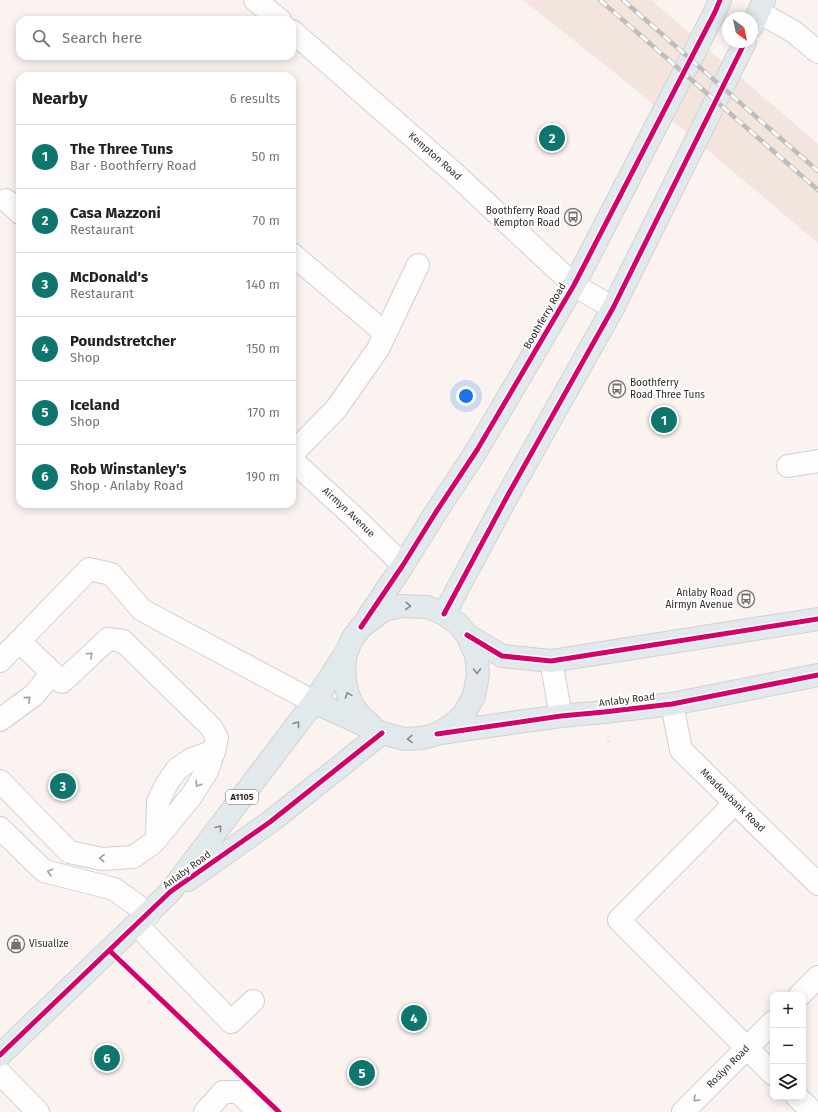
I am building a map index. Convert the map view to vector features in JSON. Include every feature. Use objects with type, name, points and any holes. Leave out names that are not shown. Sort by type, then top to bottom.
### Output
[{"type":"main road","name":"Boothferry Road","points":[[361,627],[477,450],[574,285],[720,0]]},
{"type":"main road","points":[[444,614],[509,493],[613,308],[742,48]]},
{"type":"main road","name":"A1105","points":[[402,606],[427,607],[444,614],[458,624],[467,634],[476,655],[478,674],[474,696],[463,715],[452,725],[437,734],[423,738],[404,739],[382,733],[314,702],[347,651],[352,639],[361,627],[384,610],[402,606]]},
{"type":"main road","points":[[467,634],[502,656],[551,661],[818,619]]},
{"type":"main road","points":[[347,651],[344,667],[344,684],[353,706],[362,719],[382,733]]},
{"type":"main road","name":"Anlaby Road","points":[[437,734],[561,716],[672,704],[818,675]]},
{"type":"main road","name":"Anlaby Road","points":[[0,1055],[170,892],[314,702]]},
{"type":"main road","name":"Anlaby Road","points":[[170,892],[270,822],[382,733]]},
{"type":"street","points":[[255,0],[275,16]]},
{"type":"street","points":[[758,13],[794,32],[818,52]]},
{"type":"street","name":"Kempton Road","points":[[296,35],[454,173],[574,285],[613,308]]},
{"type":"street","points":[[296,257],[385,333]]},
{"type":"street","points":[[296,450],[336,409],[378,348],[418,265]]},
{"type":"street","points":[[788,466],[818,461]]},
{"type":"street","name":"Airmyn Avenue","points":[[296,464],[403,565]]},
{"type":"street","points":[[0,661],[89,570],[111,574],[142,610],[314,702]]},
{"type":"street","points":[[0,720],[108,639],[123,641],[211,727],[217,738],[207,771],[192,795],[153,843],[133,857],[102,859],[69,852],[0,781]]},
{"type":"street","points":[[19,641],[57,678]]},
{"type":"street","points":[[551,661],[561,716]]},
{"type":"street","name":"Meadowbank Road","points":[[672,704],[682,750],[818,884]]},
{"type":"street","points":[[735,803],[619,920],[746,1049],[770,1071]]},
{"type":"street","points":[[0,828],[44,871],[114,889],[143,919],[232,1022],[253,1001]]},
{"type":"street","points":[[803,992],[818,977]]},
{"type":"street","name":"Roslyn Road","points":[[683,1112],[770,1025]]},
{"type":"street","points":[[0,1073],[38,1112]]},
{"type":"street","points":[[205,1112],[223,1092],[238,1092],[259,1112]]},
{"type":"street","points":[[800,1100],[813,1112]]},
{"type":"shaded area","points":[[523,0],[651,0],[818,144],[818,243],[630,85]]},
{"type":"railway","points":[[600,0],[818,190]]},
{"type":"railway","points":[[623,0],[818,171]]},
{"type":"cycle path","points":[[361,627],[477,450],[574,285],[720,0]]},
{"type":"cycle path","points":[[444,614],[509,493],[613,308],[742,48]]},
{"type":"cycle path","points":[[467,635],[502,656],[551,661],[818,619]]},
{"type":"cycle path","points":[[437,734],[561,716],[672,704],[818,675]]},
{"type":"cycle path","points":[[0,1055],[170,892],[270,822],[382,733]]},
{"type":"cycle path","points":[[110,951],[279,1112]]},
{"type":"place","name":"Casa Mazzoni","points":[[552,138]]},
{"type":"place","name":"Boothferry Road Kempton Road","points":[[573,217]]},
{"type":"place","name":"Boothferry Road Three Tuns","points":[[617,389]]},
{"type":"place","name":"The Three Tuns","points":[[664,420]]},
{"type":"place","name":"Anlaby Road Airmyn Avenue","points":[[746,599]]},
{"type":"place","name":"McDonald's","points":[[63,786]]},
{"type":"place","name":"Visualize","points":[[16,944]]},
{"type":"place","name":"Poundstretcher","points":[[414,1018]]},
{"type":"place","name":"Rob Winstanley's","points":[[107,1058]]},
{"type":"place","name":"Iceland","points":[[362,1073]]}]
